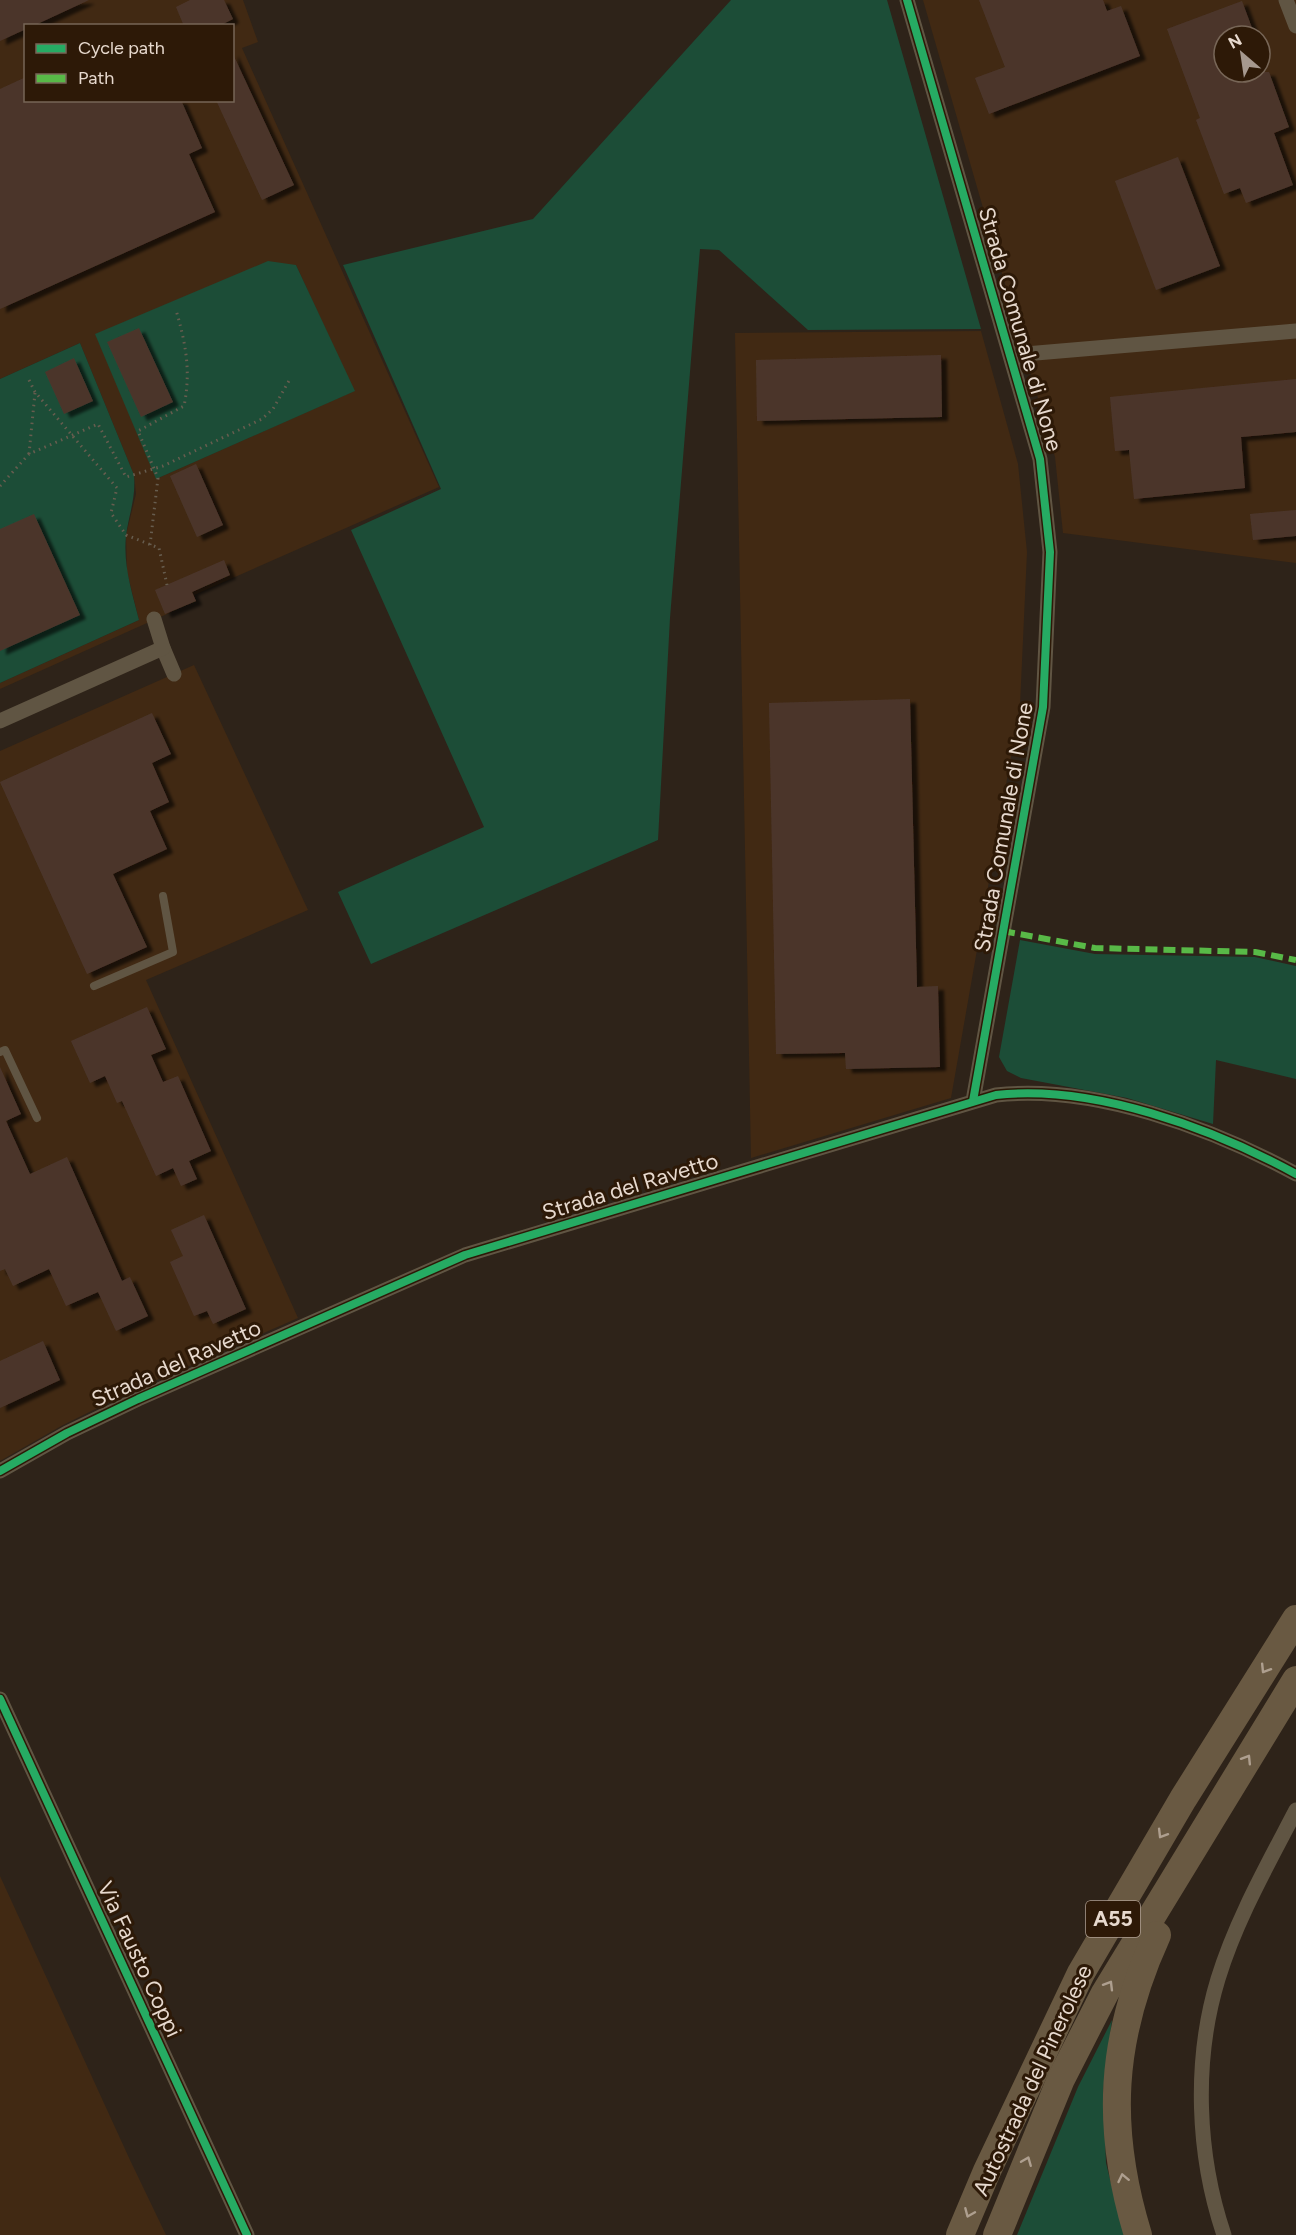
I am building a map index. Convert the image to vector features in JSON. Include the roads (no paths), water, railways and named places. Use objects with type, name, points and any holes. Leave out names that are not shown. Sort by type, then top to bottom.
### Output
[{"type":"highway","name":"Autostrada del Pinerolese","points":[[960,2235],[987,2170],[1081,1973],[1184,1799],[1296,1619]]},
{"type":"highway","name":"Autostrada del Pinerolese","points":[[997,2235],[1061,2079],[1105,1993],[1296,1680]]},
{"type":"highway","points":[[1138,2235],[1119,2161],[1116,2093],[1126,2018],[1138,1977],[1216,1808]]},
{"type":"street","name":"Strada Comunale di None","points":[[907,0],[1012,354],[1040,459],[1050,552],[1043,707],[973,1101]]},
{"type":"street","points":[[1286,0],[1296,26]]},
{"type":"street","points":[[1012,354],[1296,331]]},
{"type":"street","points":[[154,619],[174,674]]},
{"type":"street","points":[[0,721],[163,648]]},
{"type":"street","name":"Strada del Ravetto","points":[[0,1471],[67,1433],[138,1399],[465,1255],[996,1095],[1040,1092],[1125,1107],[1192,1126],[1263,1156],[1296,1174]]},
{"type":"street","name":"Via Fausto Coppi","points":[[0,1699],[247,2235]]},
{"type":"street","points":[[1224,2235],[1204,2154],[1202,2088],[1205,2037],[1218,1979],[1254,1892],[1296,1810]]},
{"type":"lane","points":[[94,986],[173,952],[163,896]]},
{"type":"lane","points":[[0,1052],[5,1050],[37,1118]]}]
